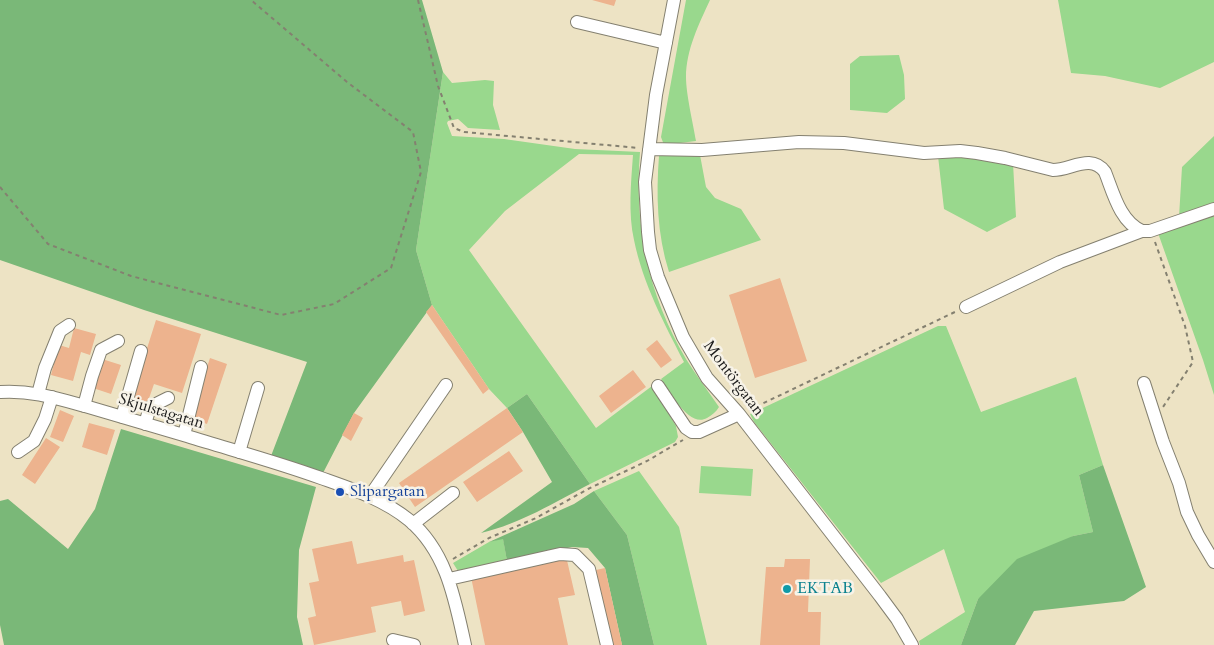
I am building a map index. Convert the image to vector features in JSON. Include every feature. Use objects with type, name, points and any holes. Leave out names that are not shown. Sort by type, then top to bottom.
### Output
[{"type":"street","name":"Montörgatan","points":[[674,0],[648,148],[645,182],[650,250],[658,277],[683,338],[707,378],[739,414],[897,619],[912,645]]},
{"type":"street","points":[[576,22],[666,43]]},
{"type":"street","points":[[648,148],[702,150],[799,142],[823,142],[924,153],[960,150],[1005,158],[1053,170],[1087,162],[1095,163],[1105,172],[1128,223],[1134,228],[1146,231]]},
{"type":"street","points":[[966,307],[1060,262],[1214,209]]},
{"type":"street","points":[[38,394],[45,368],[60,331],[69,325]]},
{"type":"street","points":[[84,406],[101,350],[118,341]]},
{"type":"street","points":[[122,417],[141,351]]},
{"type":"street","points":[[184,435],[201,367]]},
{"type":"street","points":[[1144,383],[1163,442],[1179,483],[1189,518],[1214,562]]},
{"type":"street","points":[[370,496],[446,385]]},
{"type":"street","points":[[658,386],[686,428],[692,432],[699,432],[739,414]]},
{"type":"street","points":[[239,452],[258,388]]},
{"type":"street","name":"Skjulstagatan","points":[[0,392],[17,391],[52,397],[184,435],[310,474],[370,496],[390,506],[413,524],[427,539],[443,565],[449,580],[465,645]]},
{"type":"street","points":[[18,452],[34,441],[45,419],[52,397]]},
{"type":"street","points":[[145,424],[150,407],[168,398]]},
{"type":"street","points":[[413,524],[453,493]]},
{"type":"street","points":[[449,580],[560,554],[575,555],[589,569],[607,645]]},
{"type":"street","points":[[393,640],[414,645]]},
{"type":"path","points":[[0,187],[48,244],[131,276],[281,314],[334,304],[391,268],[421,172],[413,132],[347,82],[251,0]]},
{"type":"path","points":[[418,0],[438,86],[454,128],[464,132],[648,148]]},
{"type":"path","points":[[1146,231],[1185,326],[1193,362],[1164,406],[1164,415]]},
{"type":"path","points":[[739,414],[966,307]]},
{"type":"path","points":[[443,565],[489,538],[536,518],[580,493],[647,461],[699,432]]},
{"type":"green space","points":[[0,0],[422,0],[443,72],[416,250],[432,305],[354,413],[323,473],[271,456],[307,362],[144,310],[0,260]]},
{"type":"green space","points":[[686,0],[710,0],[694,37],[688,57],[686,77],[696,141],[664,145],[661,137]]},
{"type":"green space","points":[[1058,0],[1214,0],[1214,62],[1160,88],[1105,76],[1071,73]]},
{"type":"green space","points":[[899,55],[904,75],[905,99],[887,113],[850,110],[850,64],[860,56]]},
{"type":"green space","points":[[443,72],[452,83],[494,81],[493,105],[500,130],[468,128],[458,119],[448,121],[447,123],[452,136],[504,139],[575,149],[640,152],[639,207],[646,259],[653,285],[673,335],[686,359],[719,407],[707,418],[700,420],[693,418],[687,413],[675,400],[661,379],[684,362],[655,303],[643,272],[634,240],[630,198],[633,155],[579,154],[505,211],[469,250],[596,428],[652,386],[676,426],[678,437],[675,442],[590,484],[527,394],[507,408],[489,389],[432,305],[416,250]]},
{"type":"green space","points":[[1214,136],[1214,205],[1179,217],[1182,167]]},
{"type":"green space","points":[[665,153],[700,155],[706,187],[715,198],[741,209],[761,240],[669,272],[662,243],[658,200],[659,156]]},
{"type":"green space","points":[[960,154],[1013,163],[1016,217],[987,232],[944,209],[938,156]]},
{"type":"green space","points":[[1214,216],[1214,395],[1158,233]]},
{"type":"green space","points":[[938,326],[946,326],[981,412],[1076,377],[1103,465],[1079,475],[1093,532],[1073,536],[978,599],[961,645],[920,645],[919,641],[965,612],[944,549],[881,583],[754,422],[750,414]]},
{"type":"green space","points":[[527,394],[590,484],[524,518],[481,533],[552,482],[507,408]]},
{"type":"green space","points":[[121,429],[316,487],[299,550],[297,617],[303,645],[4,645],[0,625],[0,501],[8,499],[68,549],[95,509]]},
{"type":"green space","points":[[1103,465],[1146,587],[1124,601],[1034,611],[1015,645],[961,645],[978,599],[1017,559],[1073,536],[1093,532],[1079,475]]},
{"type":"green space","points":[[701,466],[753,469],[751,496],[699,493]]},
{"type":"green space","points":[[639,471],[679,527],[707,645],[654,645],[627,535],[594,491]]},
{"type":"green space","points":[[594,491],[627,535],[654,645],[622,645],[605,568],[588,548],[572,547],[507,561],[503,539],[489,542],[574,504]]},
{"type":"green space","points":[[503,538],[507,561],[458,571],[453,563],[489,542]]},
{"type":"building","points":[[592,0],[616,0],[614,6]]},
{"type":"building","points":[[780,278],[807,361],[755,378],[729,295]]},
{"type":"building","points":[[432,305],[489,389],[483,394],[426,312]]},
{"type":"building","points":[[156,320],[201,334],[182,393],[154,384],[147,404],[131,399]]},
{"type":"building","points":[[74,328],[96,334],[90,355],[81,352],[73,381],[51,375],[59,345],[69,348]]},
{"type":"building","points":[[657,340],[672,360],[661,368],[646,349]]},
{"type":"building","points":[[210,358],[227,364],[207,424],[190,418]]},
{"type":"building","points":[[102,359],[121,365],[111,394],[93,388]]},
{"type":"building","points":[[633,370],[646,387],[611,413],[599,396]]},
{"type":"building","points":[[507,408],[523,432],[415,507],[399,483]]},
{"type":"building","points":[[60,410],[74,416],[63,442],[50,437]]},
{"type":"building","points":[[354,413],[363,418],[351,441],[342,435]]},
{"type":"building","points":[[89,423],[115,430],[107,455],[82,447]]},
{"type":"building","points":[[46,438],[60,447],[35,484],[22,475]]},
{"type":"building","points":[[509,451],[523,471],[477,502],[463,482]]},
{"type":"building","points":[[352,541],[357,564],[403,555],[404,562],[414,560],[425,611],[404,616],[401,601],[371,607],[376,632],[314,645],[308,618],[316,616],[309,583],[319,581],[312,549]]},
{"type":"building","points":[[566,556],[575,595],[558,598],[568,645],[485,645],[471,577]]},
{"type":"building","name":"EKTAB","points":[[785,559],[810,559],[808,612],[821,612],[820,645],[760,645],[766,567],[784,567]]},
{"type":"building","points":[[605,568],[622,645],[612,645],[596,570]]},
{"type":"place","name":"Slipargatan","points":[[340,492]]},
{"type":"place","name":"EKTAB","points":[[787,589]]}]
